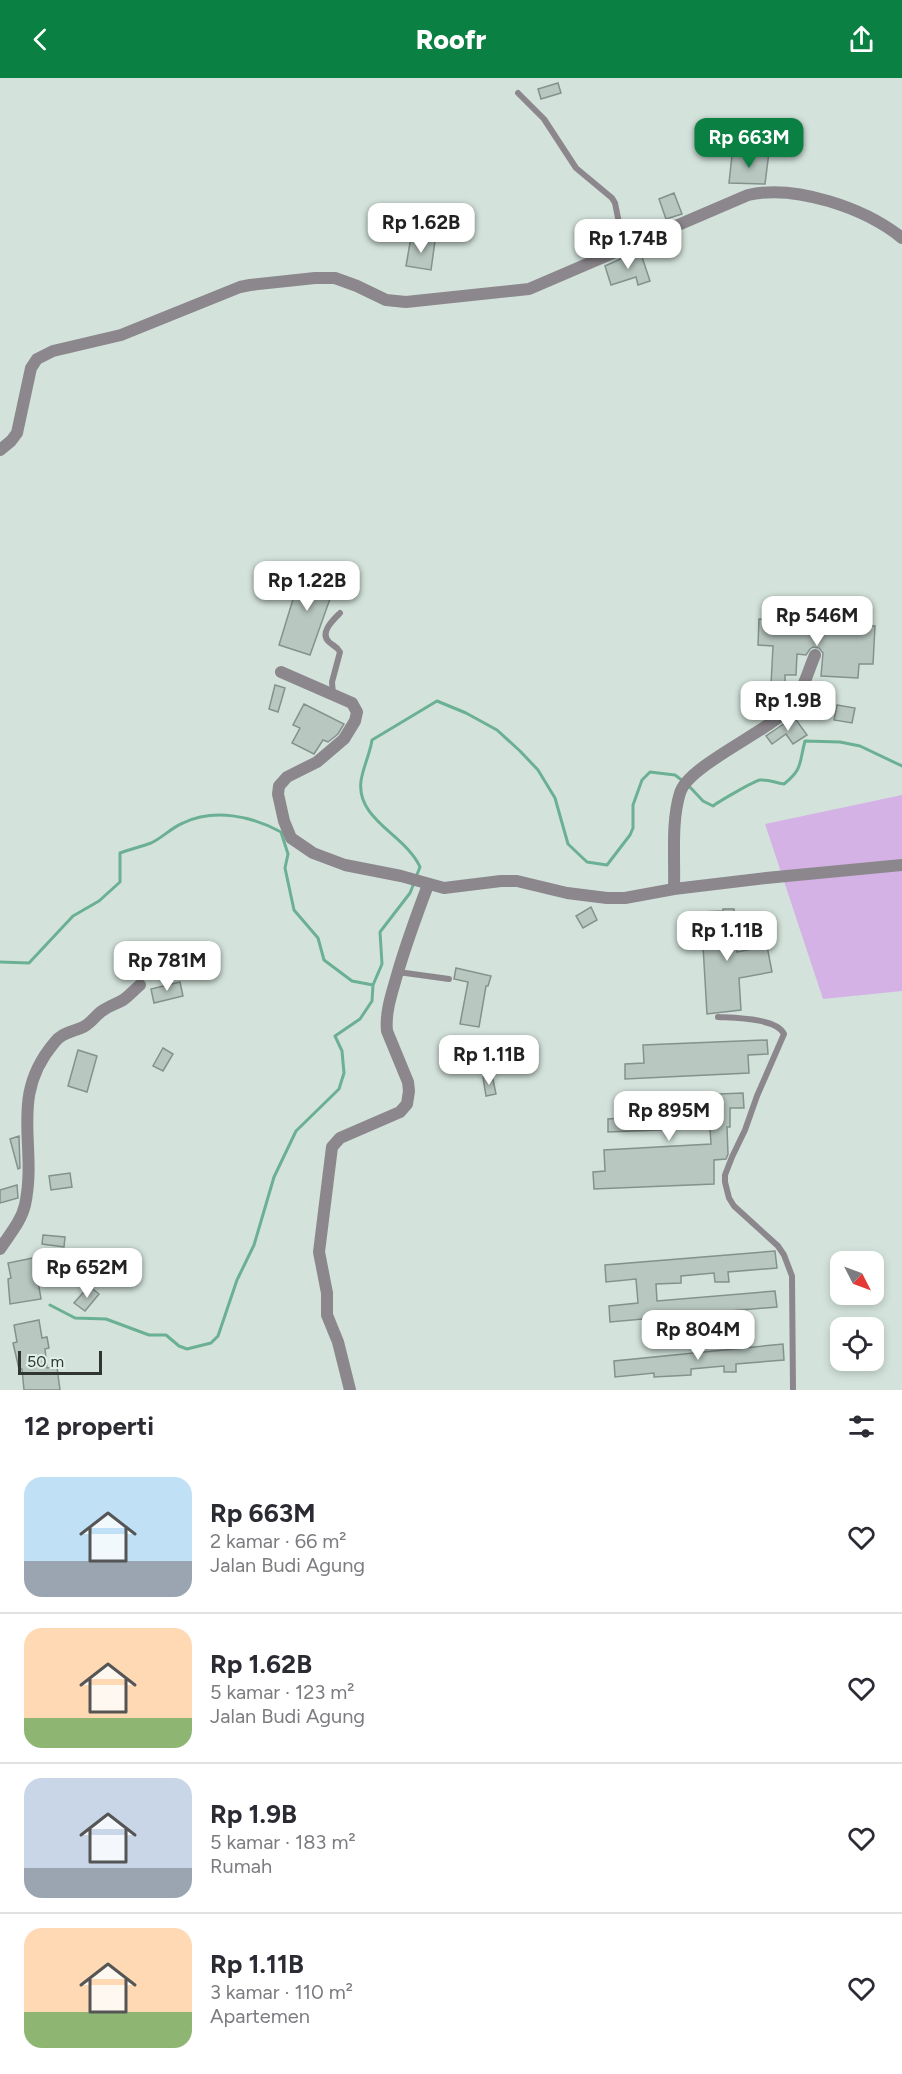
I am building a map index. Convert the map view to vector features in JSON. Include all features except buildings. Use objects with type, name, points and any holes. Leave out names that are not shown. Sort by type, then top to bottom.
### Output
[{"type":"street","points":[[0,450],[17,433],[31,368],[37,359],[53,351],[120,334],[240,287],[293,280],[335,278],[386,300],[406,302],[529,289],[748,195],[771,192],[829,201],[869,217],[902,238]]},
{"type":"street","points":[[674,889],[676,820],[680,790],[689,779],[779,717],[792,705],[815,655]]},
{"type":"street","points":[[281,672],[352,703],[357,712],[355,721],[344,739],[327,755],[287,777],[279,786],[279,801],[287,832],[296,843],[313,853],[345,865],[452,889],[501,881],[517,881],[567,893],[607,898],[632,898],[674,889],[902,865]]},
{"type":"street","points":[[350,1390],[338,1342],[327,1315],[327,1293],[320,1260],[326,1185],[332,1147],[337,1141],[396,1115],[407,1104],[408,1082],[386,1027],[391,998],[424,883]]},
{"type":"street","points":[[0,1249],[18,1223],[25,1207],[29,1174],[27,1104],[30,1085],[35,1074],[57,1039],[90,1023],[104,1009],[123,999],[140,985]]},
{"type":"lane","points":[[518,93],[544,119],[576,168],[612,198],[624,249]]},
{"type":"lane","points":[[333,694],[332,682],[340,652],[326,640],[325,634],[327,628],[340,613]]},
{"type":"lane","points":[[398,972],[449,979]]},
{"type":"lane","points":[[718,1017],[766,1023],[779,1027],[784,1034],[757,1096],[745,1131],[732,1157],[725,1175],[725,1182],[729,1198],[734,1206],[778,1246],[792,1276],[793,1390]]},
{"type":"shaded area","points":[[902,795],[902,991],[823,999],[765,824]]},
{"type":"waterway","points":[[416,877],[420,867],[413,856],[383,827],[366,806],[361,781],[372,740],[437,701],[466,713],[497,730],[538,770],[555,798],[568,844],[587,862],[607,865],[630,835],[633,828],[633,805],[642,780],[650,772],[675,775],[683,781]]},
{"type":"waterway","points":[[688,785],[703,801],[713,806],[760,780],[784,784],[797,770],[805,741],[840,742],[860,746],[902,766]]},
{"type":"waterway","points":[[0,962],[29,963],[73,916],[99,901],[120,882],[120,853],[151,843],[179,825],[195,818],[220,815],[245,818],[281,832],[288,854],[285,868],[294,910],[318,938],[324,960],[352,981],[373,985],[372,1001],[360,1019],[335,1036],[342,1051],[344,1073],[339,1089],[296,1131],[274,1177],[254,1245],[237,1280],[218,1336],[211,1343],[187,1349],[179,1346],[166,1335],[149,1335],[106,1319],[75,1318],[50,1305]]},
{"type":"waterway","points":[[373,985],[382,964],[380,932],[410,893],[414,883]]}]
